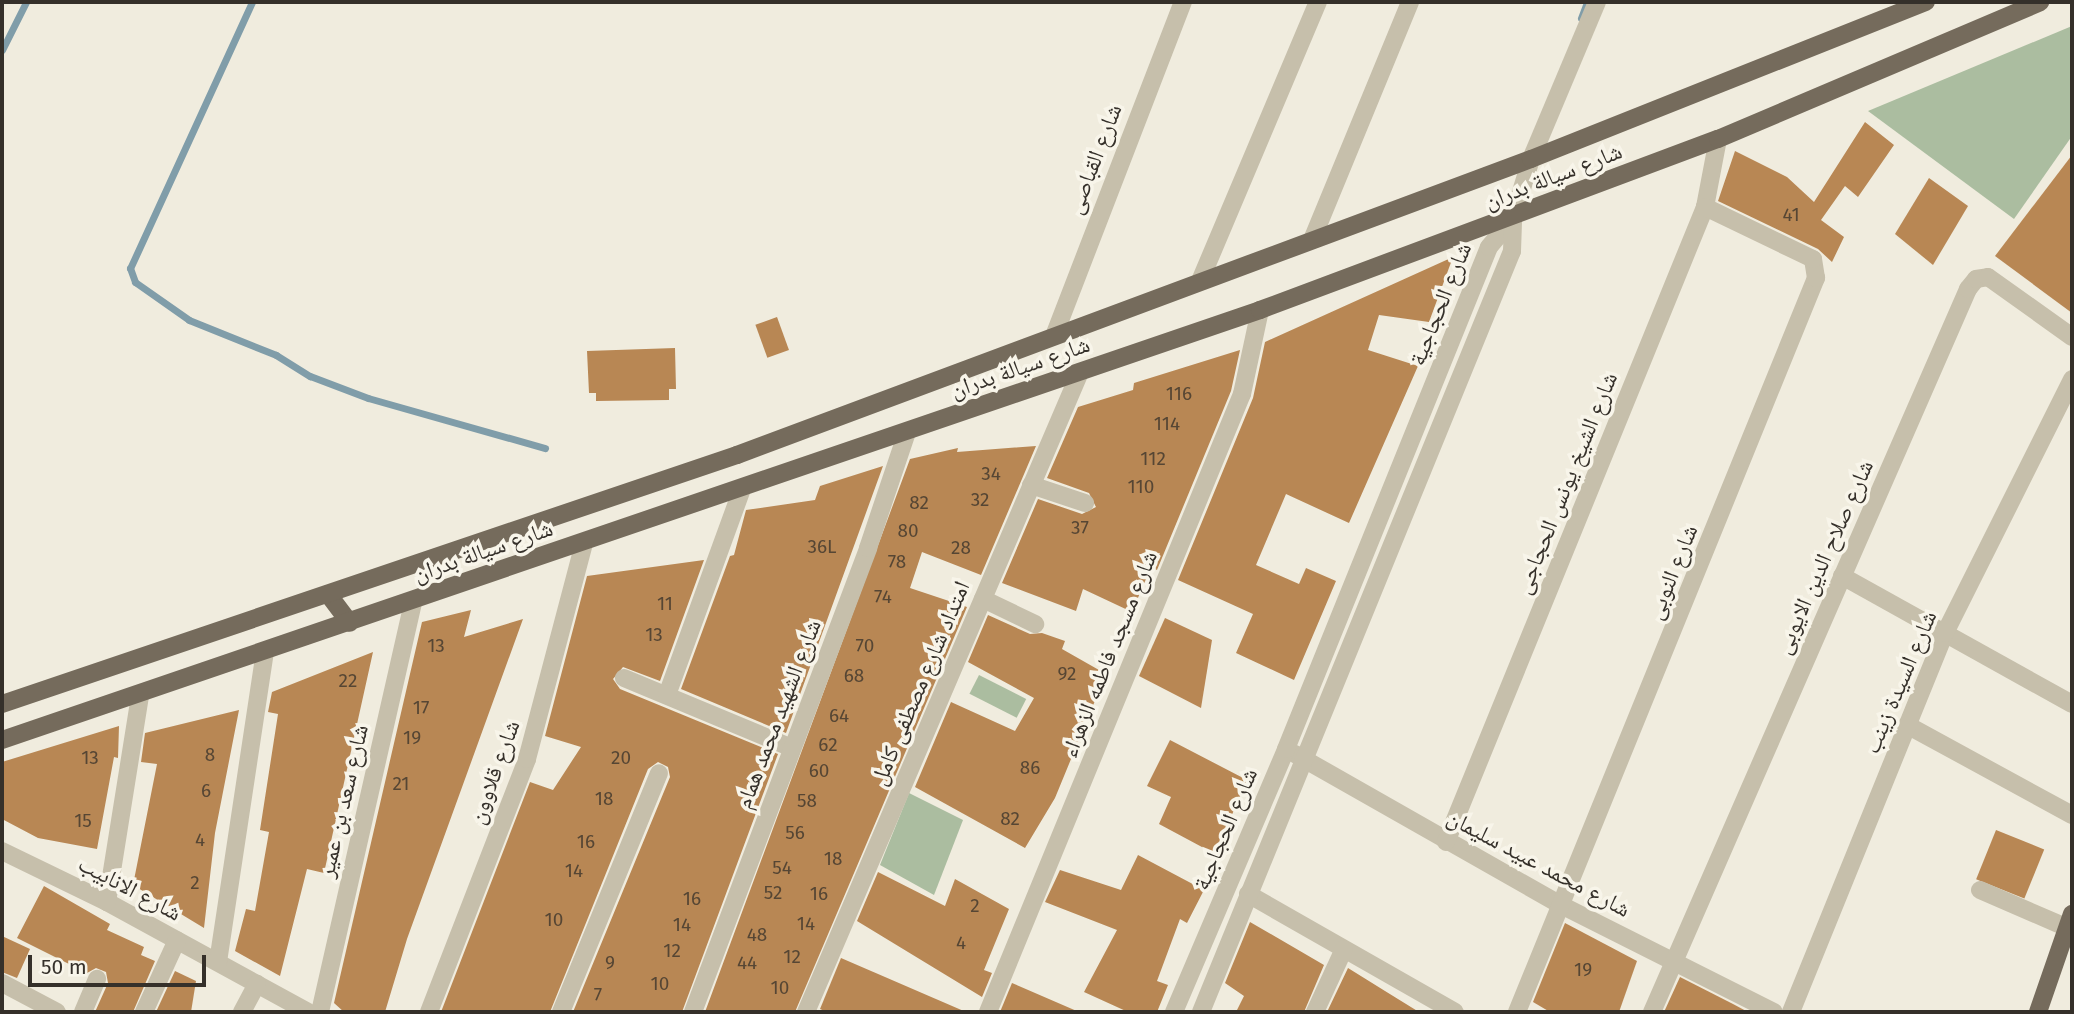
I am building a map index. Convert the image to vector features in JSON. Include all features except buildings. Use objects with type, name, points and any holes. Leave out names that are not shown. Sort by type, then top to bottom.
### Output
[{"type":"main road","name":"شارع سيالة بدران","points":[[2,704],[737,455],[1531,159],[1901,7],[1927,2]]},
{"type":"main road","name":"شارع سيالة بدران","points":[[2,740],[1260,310],[1513,218],[1718,139],[2040,2]]},
{"type":"main road","points":[[328,594],[350,623]]},
{"type":"main road","points":[[2038,1012],[2070,921]]},
{"type":"street","name":"شارع القباصى","points":[[1054,336],[1183,2]]},
{"type":"street","points":[[1200,281],[1318,2]]},
{"type":"street","points":[[1312,240],[1410,2]]},
{"type":"street","points":[[1513,218],[1531,159],[1597,2]]},
{"type":"street","name":"شارع الشيخ يونس الحجاجى","points":[[1446,842],[1705,207],[1718,139]]},
{"type":"street","name":"شارع النوبى","points":[[1517,1012],[1563,906],[1816,278],[1813,259],[1705,207]]},
{"type":"street","name":"شارع الحجاجية","points":[[1174,1012],[1286,749],[1489,247],[1513,218]]},
{"type":"street","name":"شارع الحجاجية","points":[[1201,1012],[1512,251],[1513,218]]},
{"type":"street","name":"شارع صلاح الدين الايوبى","points":[[1652,1012],[1842,576],[1976,279],[1988,277],[1999,282],[2072,337]]},
{"type":"street","name":"شارع مسجد فاطمه الزهراء","points":[[988,1012],[1242,394],[1260,310]]},
{"type":"street","name":"امتداد شارع مصطفى كامل","points":[[811,1011],[1080,372]]},
{"type":"street","name":"شارع السيدة زينب","points":[[1791,1012],[1945,633],[2072,379]]},
{"type":"street","name":"شارع الشهيد محمد همام","points":[[692,1012],[869,548],[907,432]]},
{"type":"street","points":[[1031,485],[1085,503]]},
{"type":"street","points":[[667,695],[741,489]]},
{"type":"street","name":"شارع قلاوون","points":[[429,1012],[527,760],[584,543]]},
{"type":"street","points":[[1842,576],[2072,704]]},
{"type":"street","points":[[983,599],[1035,624]]},
{"type":"street","name":"شارع سعد بن عمير","points":[[310,1012],[413,601]]},
{"type":"street","points":[[218,962],[265,652]]},
{"type":"street","points":[[624,678],[792,748]]},
{"type":"street","points":[[107,902],[140,695]]},
{"type":"street","points":[[1908,725],[2072,816]]},
{"type":"street","name":"شارع محمد عبيد سليمان","points":[[1286,749],[1563,906],[1774,1012]]},
{"type":"street","points":[[561,1012],[659,773]]},
{"type":"street","name":"شارع الانابيب","points":[[2,851],[107,902],[310,1012]]},
{"type":"street","points":[[1980,890],[2070,921]]},
{"type":"street","points":[[1248,894],[1455,1012]]},
{"type":"street","points":[[144,1012],[177,940]]},
{"type":"street","points":[[1315,1012],[1344,948]]},
{"type":"street","points":[[83,1012],[97,979]]},
{"type":"street","points":[[2,983],[57,1012]]},
{"type":"street","points":[[242,1012],[257,984]]},
{"type":"green space","points":[[2072,26],[2072,136],[2014,219],[1868,111]]},
{"type":"green space","points":[[979,675],[1026,699],[1017,718],[969,694]]},
{"type":"green space","points":[[909,793],[963,820],[934,895],[880,865]]},
{"type":"waterway","points":[[2,50],[26,2]]},
{"type":"waterway","points":[[252,2],[130,268],[135,282],[189,320],[276,355],[310,376],[368,398],[545,448]]},
{"type":"waterway","points":[[1581,18],[1587,2]]}]
